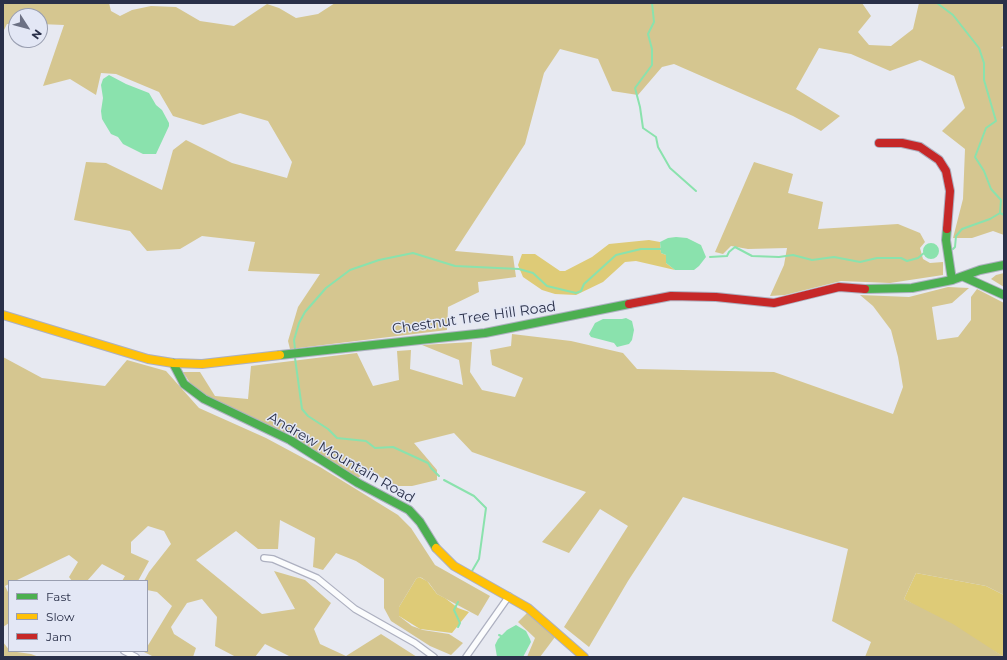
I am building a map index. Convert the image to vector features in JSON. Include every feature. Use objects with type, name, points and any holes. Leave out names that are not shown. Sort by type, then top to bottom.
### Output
[{"type":"street","points":[[879,143],[902,143],[920,147],[939,160],[946,171],[950,190],[946,240],[952,280]]},
{"type":"street","name":"Chestnut Tree Hill Road","points":[[3,315],[127,353],[173,363],[214,363],[485,333],[671,296],[716,297],[774,303],[839,287],[873,289],[912,288],[964,277],[980,270],[1004,265]]},
{"type":"street","points":[[964,277],[1004,295]]},
{"type":"street","name":"Andrew Mountain Road","points":[[173,363],[184,384],[204,399],[290,440],[358,483],[404,507],[416,517],[437,550],[447,561],[464,574],[509,596],[536,614],[584,657]]},
{"type":"street","points":[[264,558],[273,559],[317,578],[355,609],[414,643],[434,657]]},
{"type":"street","points":[[466,657],[509,596]]},
{"type":"street","points":[[126,652],[136,657]]},
{"type":"shaded area","points":[[3,3],[109,3],[111,11],[120,16],[132,10],[151,6],[176,7],[200,21],[234,26],[267,4],[279,8],[296,18],[318,14],[335,3],[862,3],[871,16],[858,32],[869,45],[891,46],[913,29],[919,3],[1004,3],[1004,45],[1001,48],[1004,49],[1004,235],[993,231],[972,238],[953,238],[963,199],[965,149],[942,131],[965,108],[954,76],[920,60],[890,71],[851,54],[819,48],[796,89],[840,116],[821,131],[793,116],[674,64],[662,67],[638,95],[612,91],[598,59],[560,49],[544,73],[525,144],[455,251],[513,256],[516,277],[478,282],[479,292],[448,307],[447,330],[290,349],[288,341],[298,307],[320,274],[248,271],[255,242],[202,236],[180,249],[147,251],[130,231],[74,220],[86,162],[106,163],[162,190],[173,150],[186,140],[232,163],[287,178],[292,162],[268,121],[240,113],[203,125],[173,116],[159,92],[116,74],[101,73],[96,95],[70,79],[43,86],[64,25],[48,24],[48,8],[8,8],[8,24],[3,32]]},
{"type":"shaded area","points":[[109,75],[126,84],[149,93],[156,105],[162,110],[169,123],[169,126],[156,154],[143,154],[123,144],[118,137],[111,134],[102,119],[101,111],[103,98],[101,85],[103,79]]},
{"type":"shaded area","points":[[754,162],[793,174],[788,193],[823,202],[818,229],[898,224],[920,233],[925,242],[920,248],[923,259],[930,263],[943,262],[943,275],[890,283],[841,281],[785,295],[770,296],[784,265],[787,248],[748,249],[731,246],[723,254],[715,252]]},
{"type":"shaded area","points":[[668,238],[687,238],[701,245],[706,257],[694,270],[675,270],[666,263],[666,255],[661,253],[660,242]]},
{"type":"shaded area","points":[[649,240],[660,242],[661,253],[666,255],[666,263],[675,270],[636,261],[625,262],[603,282],[576,295],[555,294],[542,290],[523,277],[518,265],[522,254],[535,254],[560,271],[565,271],[592,257],[609,244]]},
{"type":"shaded area","points":[[928,243],[934,243],[939,248],[937,257],[934,259],[928,259],[923,254],[923,248]]},
{"type":"shaded area","points":[[1004,273],[1004,287],[991,279],[996,275]]},
{"type":"shaded area","points":[[948,287],[969,288],[952,303],[932,307],[937,340],[958,337],[971,320],[971,297],[977,289],[1004,303],[1004,595],[986,586],[916,573],[904,599],[953,624],[1004,657],[865,657],[871,642],[832,621],[848,549],[683,497],[628,581],[589,647],[564,627],[628,526],[600,509],[569,553],[542,542],[586,492],[472,452],[454,433],[414,443],[437,470],[437,480],[412,486],[397,486],[375,474],[363,474],[357,479],[270,426],[231,410],[194,389],[183,372],[200,372],[215,396],[248,399],[251,366],[357,353],[373,386],[399,380],[397,351],[411,350],[410,369],[463,385],[459,360],[422,345],[472,342],[470,372],[482,390],[515,397],[523,378],[492,365],[490,350],[511,346],[512,334],[571,341],[623,353],[637,369],[774,372],[893,414],[903,387],[898,357],[891,330],[873,306],[860,295],[909,297]]},
{"type":"shaded area","points":[[626,318],[632,321],[634,330],[632,340],[629,344],[617,347],[614,343],[591,337],[589,334],[595,323],[603,319]]},
{"type":"shaded area","points":[[3,357],[42,378],[105,386],[127,360],[166,371],[199,408],[266,438],[320,467],[398,515],[411,528],[435,565],[490,596],[478,616],[437,594],[429,583],[422,578],[419,577],[416,579],[399,607],[399,616],[412,626],[423,630],[449,634],[463,643],[451,655],[430,646],[391,621],[384,608],[384,579],[356,561],[336,553],[323,570],[313,567],[315,538],[280,520],[278,549],[258,549],[236,531],[196,560],[262,614],[295,609],[274,571],[305,580],[331,603],[314,629],[320,644],[346,656],[381,634],[417,657],[291,657],[265,644],[255,657],[236,657],[215,646],[217,617],[202,599],[187,603],[171,627],[174,634],[196,648],[193,657],[154,657],[144,652],[148,652],[148,645],[172,606],[157,592],[148,590],[148,580],[145,580],[171,544],[164,531],[148,526],[131,542],[131,553],[149,561],[139,580],[123,580],[125,576],[102,564],[88,580],[71,580],[69,577],[78,562],[69,555],[17,580],[8,580],[8,584],[5,586],[8,592],[8,624],[3,627]]},
{"type":"shaded area","points":[[916,573],[986,586],[1004,595],[1004,657],[904,599]]},
{"type":"shaded area","points":[[419,577],[427,581],[437,594],[458,608],[469,612],[452,633],[420,629],[399,616],[399,607],[416,579]]},
{"type":"shaded area","points":[[527,613],[555,637],[540,657],[527,657],[535,638],[518,622]]},
{"type":"shaded area","points":[[516,625],[526,631],[531,642],[523,657],[497,657],[495,645],[498,639],[507,630]]},
{"type":"shaded area","points":[[3,642],[8,648],[8,652],[31,654],[39,657],[3,657]]},
{"type":"waterway","points":[[652,3],[654,22],[648,34],[652,49],[652,65],[635,88],[643,128],[656,137],[658,147],[670,168],[696,191]]},
{"type":"waterway","points":[[937,3],[953,15],[979,48],[984,63],[984,80],[996,121],[986,128],[975,157],[984,171],[991,189],[1001,200],[1000,213]]},
{"type":"waterway","points":[[953,249],[955,247],[956,236],[962,229],[990,219],[1000,213],[1004,215]]},
{"type":"waterway","points":[[710,257],[727,256],[735,247],[752,256],[779,257],[793,255],[812,260],[834,257],[860,262],[877,258],[901,258],[907,261],[918,258],[924,253]]},
{"type":"waterway","points":[[295,349],[294,340],[299,323],[305,312],[326,288],[350,270],[379,260],[413,253],[455,266],[519,269],[533,273],[547,286],[576,293],[581,291],[584,284],[616,255],[641,249],[663,249]]},
{"type":"waterway","points":[[295,358],[302,409],[308,416],[328,429],[337,438],[366,441],[375,448],[393,447],[428,463],[439,476]]},
{"type":"waterway","points":[[444,480],[474,496],[486,508],[479,559],[472,571]]},
{"type":"waterway","points":[[458,602],[454,610],[460,623],[458,627]]},
{"type":"traffic: fast","points":[[947,229],[946,240],[952,280]]},
{"type":"traffic: fast","points":[[865,289],[912,288],[952,280],[980,270],[1004,265]]},
{"type":"traffic: fast","points":[[964,277],[1004,295]]},
{"type":"traffic: fast","points":[[280,355],[485,333],[629,304]]},
{"type":"traffic: fast","points":[[173,363],[184,384],[204,399],[290,440],[358,483],[409,510],[420,522],[436,548]]},
{"type":"traffic: slow","points":[[3,315],[148,359],[173,363],[202,364],[280,355]]},
{"type":"traffic: slow","points":[[436,548],[454,566],[528,608],[584,657]]},
{"type":"traffic: jam","points":[[879,143],[902,143],[920,147],[939,160],[946,171],[950,191],[947,229]]},
{"type":"traffic: jam","points":[[629,304],[671,296],[716,297],[774,303],[839,287],[865,289]]}]
